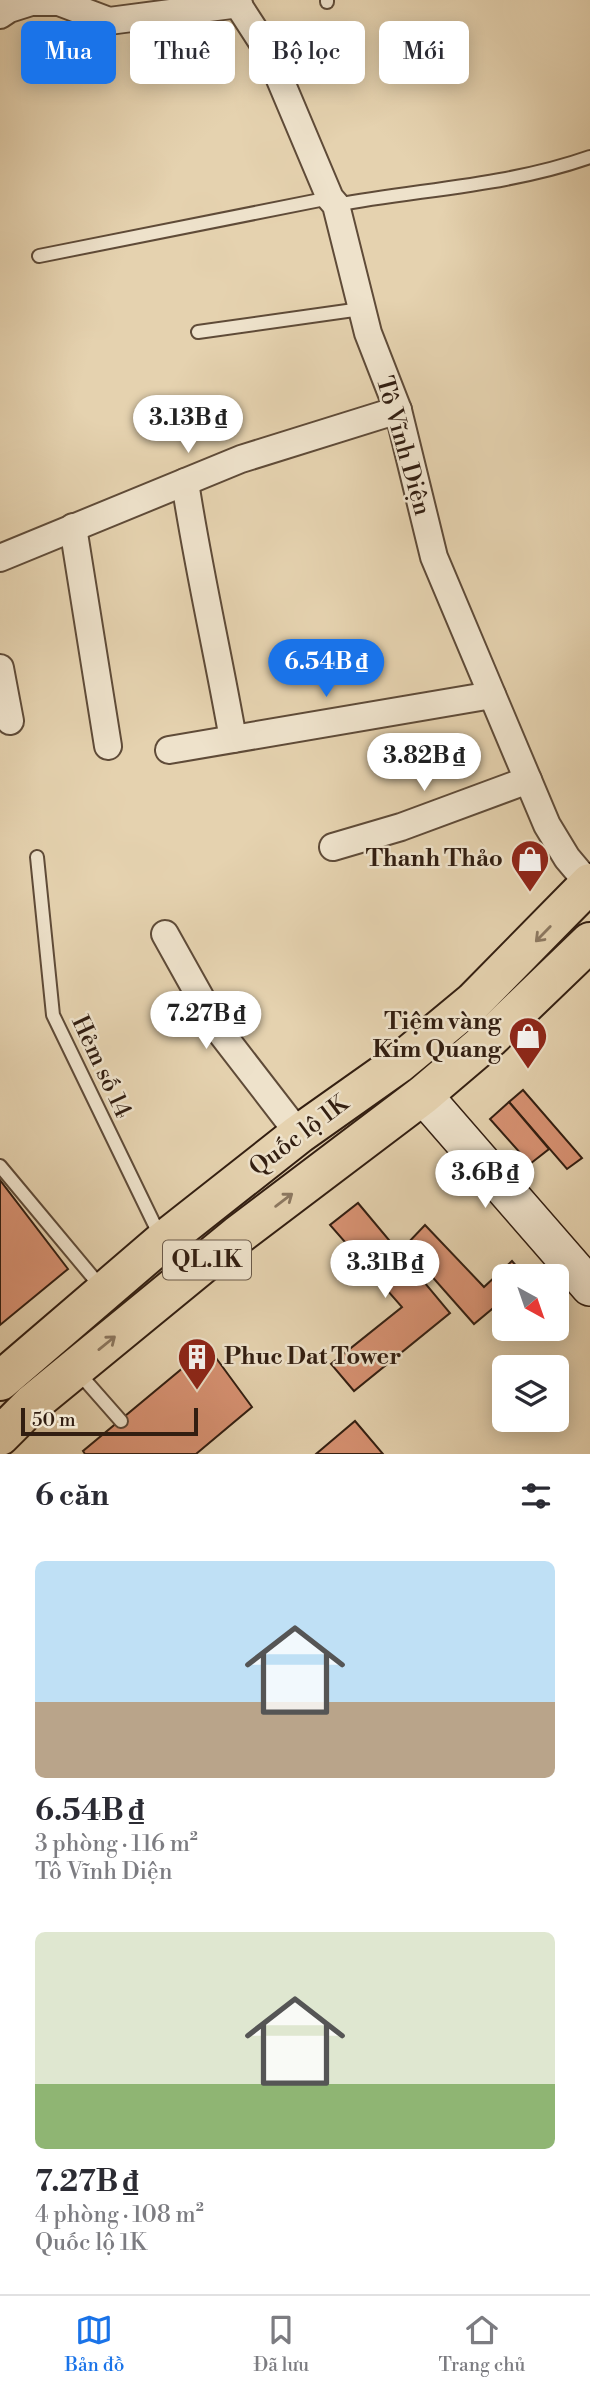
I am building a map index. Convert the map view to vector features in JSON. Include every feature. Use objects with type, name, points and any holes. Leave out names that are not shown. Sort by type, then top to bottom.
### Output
[{"type":"main road","name":"Quốc lộ 1K","points":[[0,1381],[162,1242],[299,1134],[398,1064],[473,1002],[590,884]]},
{"type":"main road","name":"Quốc lộ 1K","points":[[0,1436],[75,1369],[238,1235],[423,1094],[490,1038],[590,942]]},
{"type":"main road","points":[[398,1064],[590,1287]]},
{"type":"street","points":[[0,15],[31,2],[59,2],[109,22],[237,2]]},
{"type":"street","name":"Tô Vĩnh Diện","points":[[237,2],[268,51],[333,202],[361,309],[398,410],[434,557],[547,825],[567,858],[590,884]]},
{"type":"street","points":[[0,558],[242,459],[398,410]]},
{"type":"street","points":[[185,482],[200,582],[215,635],[233,739]]},
{"type":"street","points":[[73,527],[108,746]]},
{"type":"street","points":[[0,668],[10,721]]},
{"type":"street","points":[[169,750],[492,695]]},
{"type":"street","points":[[333,847],[401,827],[528,780]]},
{"type":"street","points":[[165,934],[218,1029],[299,1134]]},
{"type":"lane","points":[[38,256],[333,202],[464,187],[553,170],[590,157]]},
{"type":"lane","points":[[198,332],[361,309]]},
{"type":"lane","name":"Hẻm số 14","points":[[37,857],[52,1015],[162,1242]]},
{"type":"lane","points":[[0,1166],[103,1290]]},
{"type":"lane","points":[[75,1369],[121,1421]]},
{"type":"building","points":[[523,1090],[582,1158],[567,1169],[509,1102]]},
{"type":"building","points":[[509,1102],[549,1149],[530,1164],[490,1119]]},
{"type":"building","points":[[0,1180],[68,1269],[0,1325]]},
{"type":"building","points":[[358,1203],[450,1313],[354,1391],[331,1364],[402,1307],[330,1225]]},
{"type":"building","points":[[425,1225],[484,1287],[492,1280],[492,1309],[474,1324],[405,1246]]},
{"type":"building","name":"Phuc Dat Tower","points":[[208,1347],[252,1407],[196,1454],[85,1454],[83,1451]]},
{"type":"building","name":"Phuc Dat Tower","points":[[355,1421],[383,1454],[316,1454]]},
{"type":"place","name":"Thanh Thảo","points":[[530,893]]},
{"type":"place","name":"Tiệm vàng Kim Quang","points":[[528,1070]]},
{"type":"place","name":"Phuc Dat Tower","points":[[197,1391]]}]
